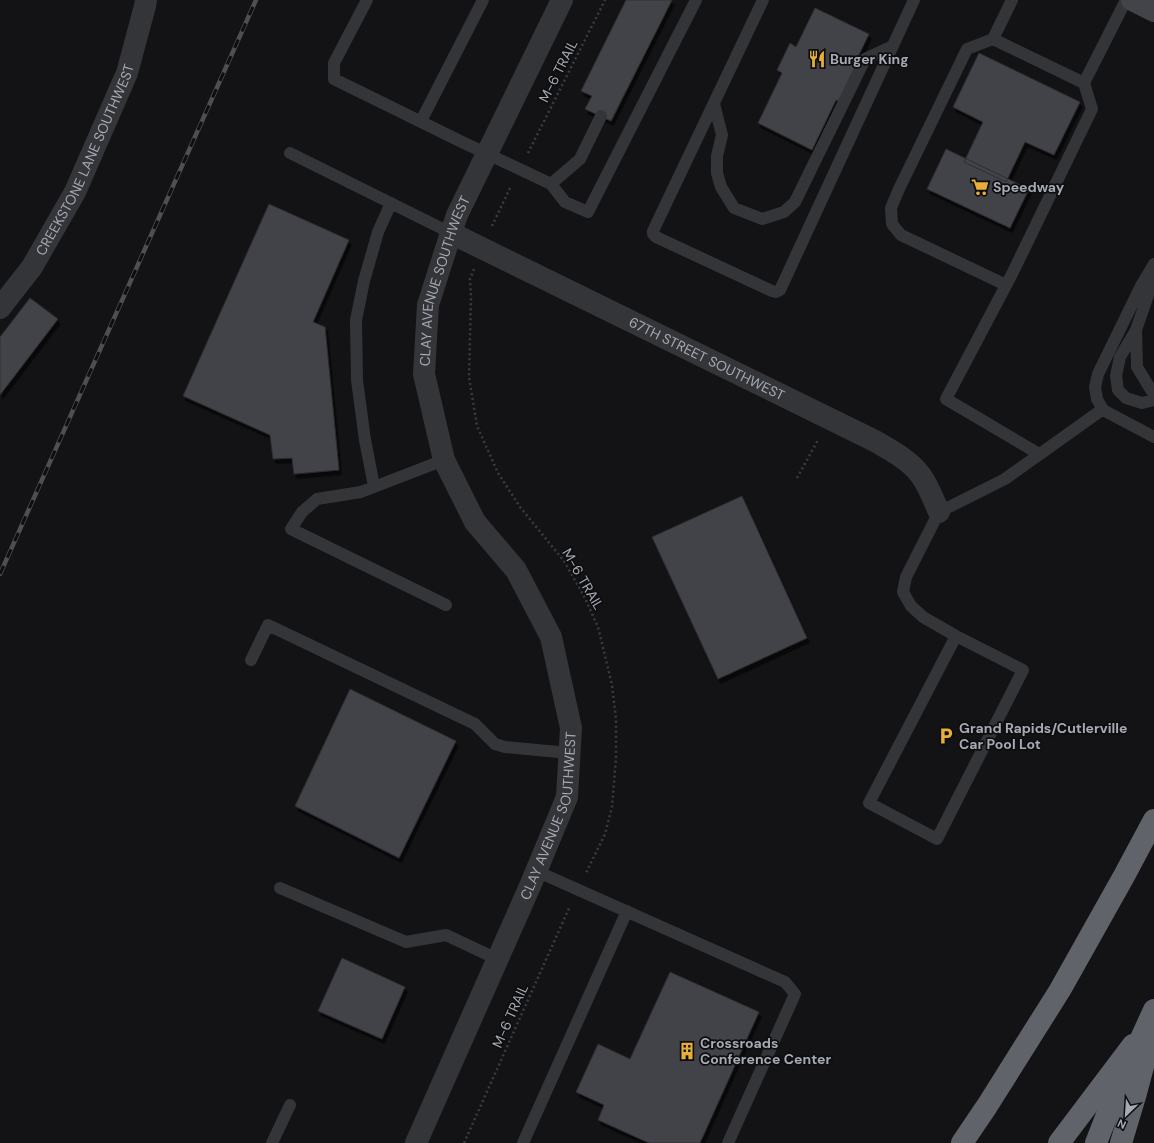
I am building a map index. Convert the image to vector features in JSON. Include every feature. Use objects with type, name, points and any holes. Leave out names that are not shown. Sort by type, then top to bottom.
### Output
[{"type":"highway","points":[[962,1143],[1060,990],[1154,820]]},
{"type":"highway","points":[[1096,1143],[1112,1102],[1154,1010]]},
{"type":"highway","points":[[1059,1143],[1154,1017]]},
{"type":"highway","points":[[1121,1143],[1136,1094],[1154,1023]]},
{"type":"highway","points":[[1075,1143],[1154,1023]]},
{"type":"main road","points":[[1132,0],[1154,11]]},
{"type":"street","name":"CREEKSTONE LANE SOUTHWEST","points":[[0,308],[32,267],[75,192],[127,73],[146,0]]},
{"type":"street","name":"CLAY AVENUE SOUTHWEST","points":[[416,1143],[498,959],[567,797],[571,728],[551,637],[516,570],[475,522],[444,460],[424,374],[428,305],[450,233],[457,215],[561,0]]},
{"type":"street","name":"67TH STREET SOUTHWEST","points":[[450,233],[875,441],[899,455],[918,472],[930,491],[939,512]]},
{"type":"lane","points":[[367,0],[334,63],[334,78],[487,154],[552,184],[565,202],[588,212],[696,0]]},
{"type":"lane","points":[[421,121],[482,0]]},
{"type":"lane","points":[[763,0],[653,231],[653,234],[656,237],[776,292],[780,290],[914,0]]},
{"type":"lane","points":[[1006,284],[901,235],[892,224],[891,208],[899,188],[967,49],[993,39],[1012,0]]},
{"type":"lane","points":[[1039,454],[946,399],[1006,284],[1092,109],[1084,83],[1126,0]]},
{"type":"lane","points":[[993,39],[1084,83]]},
{"type":"lane","points":[[714,104],[722,135],[718,156],[717,173],[721,187],[734,208],[762,219],[784,212],[795,202],[865,59],[893,46]]},
{"type":"lane","points":[[552,184],[580,159],[600,116]]},
{"type":"lane","points":[[290,153],[450,233]]},
{"type":"lane","points":[[374,486],[365,440],[357,380],[356,320],[364,281],[378,232],[391,203]]},
{"type":"lane","points":[[1154,264],[1142,284],[1098,374],[1095,387],[1097,399],[1103,410],[1154,437]]},
{"type":"lane","points":[[1154,278],[1136,330],[1120,357],[1116,376],[1118,390],[1126,398],[1142,403],[1154,400]]},
{"type":"lane","points":[[1136,330],[1138,367],[1154,392]]},
{"type":"lane","points":[[956,636],[869,803],[937,839],[1023,670],[956,636],[923,617],[911,606],[903,592],[906,577],[939,512],[1005,479],[1102,408]]},
{"type":"lane","points":[[444,460],[361,492],[317,499],[302,512],[291,529],[446,605]]},
{"type":"lane","points":[[251,660],[268,625],[475,724],[496,744],[505,747],[569,753]]},
{"type":"lane","points":[[536,871],[785,982],[795,994],[728,1143]]},
{"type":"lane","points":[[280,888],[406,942],[446,935],[498,959]]},
{"type":"lane","points":[[523,1143],[627,911]]},
{"type":"lane","points":[[272,1143],[290,1105]]},
{"type":"path","name":"M-6 TRAIL","points":[[529,151],[605,0]]},
{"type":"path","points":[[495,219],[510,188]]},
{"type":"path","name":"M-6 TRAIL","points":[[470,288],[469,377],[477,426],[498,473],[520,507],[564,561],[584,596],[598,627],[612,685],[616,720],[616,758],[612,807],[605,834],[586,872]]},
{"type":"path","points":[[797,478],[830,420]]},
{"type":"path","name":"M-6 TRAIL","points":[[464,1143],[570,905]]},
{"type":"building","points":[[626,0],[672,0],[611,121],[585,109],[592,96],[581,91]]},
{"type":"building","points":[[815,8],[869,34],[855,63],[859,65],[841,102],[836,100],[812,150],[758,123],[782,73],[777,70],[790,43],[796,47]]},
{"type":"building","points":[[979,53],[1080,102],[1054,155],[1025,142],[1006,182],[964,162],[983,122],[953,107]]},
{"type":"building","points":[[946,149],[1029,189],[1010,228],[927,189]]},
{"type":"building","points":[[269,204],[349,240],[313,322],[325,327],[339,470],[294,474],[292,458],[273,459],[270,435],[183,396]]},
{"type":"building","points":[[30,298],[58,319],[0,395],[0,337]]},
{"type":"building","points":[[742,496],[807,638],[718,679],[652,537]]},
{"type":"building","points":[[350,689],[456,741],[399,858],[295,806]]},
{"type":"building","points":[[342,958],[405,987],[382,1039],[318,1011]]},
{"type":"building","name":"Crossroads Conference Center","points":[[670,972],[759,1012],[700,1143],[649,1143],[598,1120],[604,1105],[576,1092],[598,1044],[630,1059]]},
{"type":"railway","points":[[0,574],[256,0]]},
{"type":"place","name":"Burger King","points":[[817,59]]},
{"type":"place","name":"Speedway","points":[[980,187]]},
{"type":"place","name":"Grand Rapids/Cutlerville Car Pool Lot","points":[[946,736]]},
{"type":"place","name":"Crossroads Conference Center","points":[[687,1051]]}]
